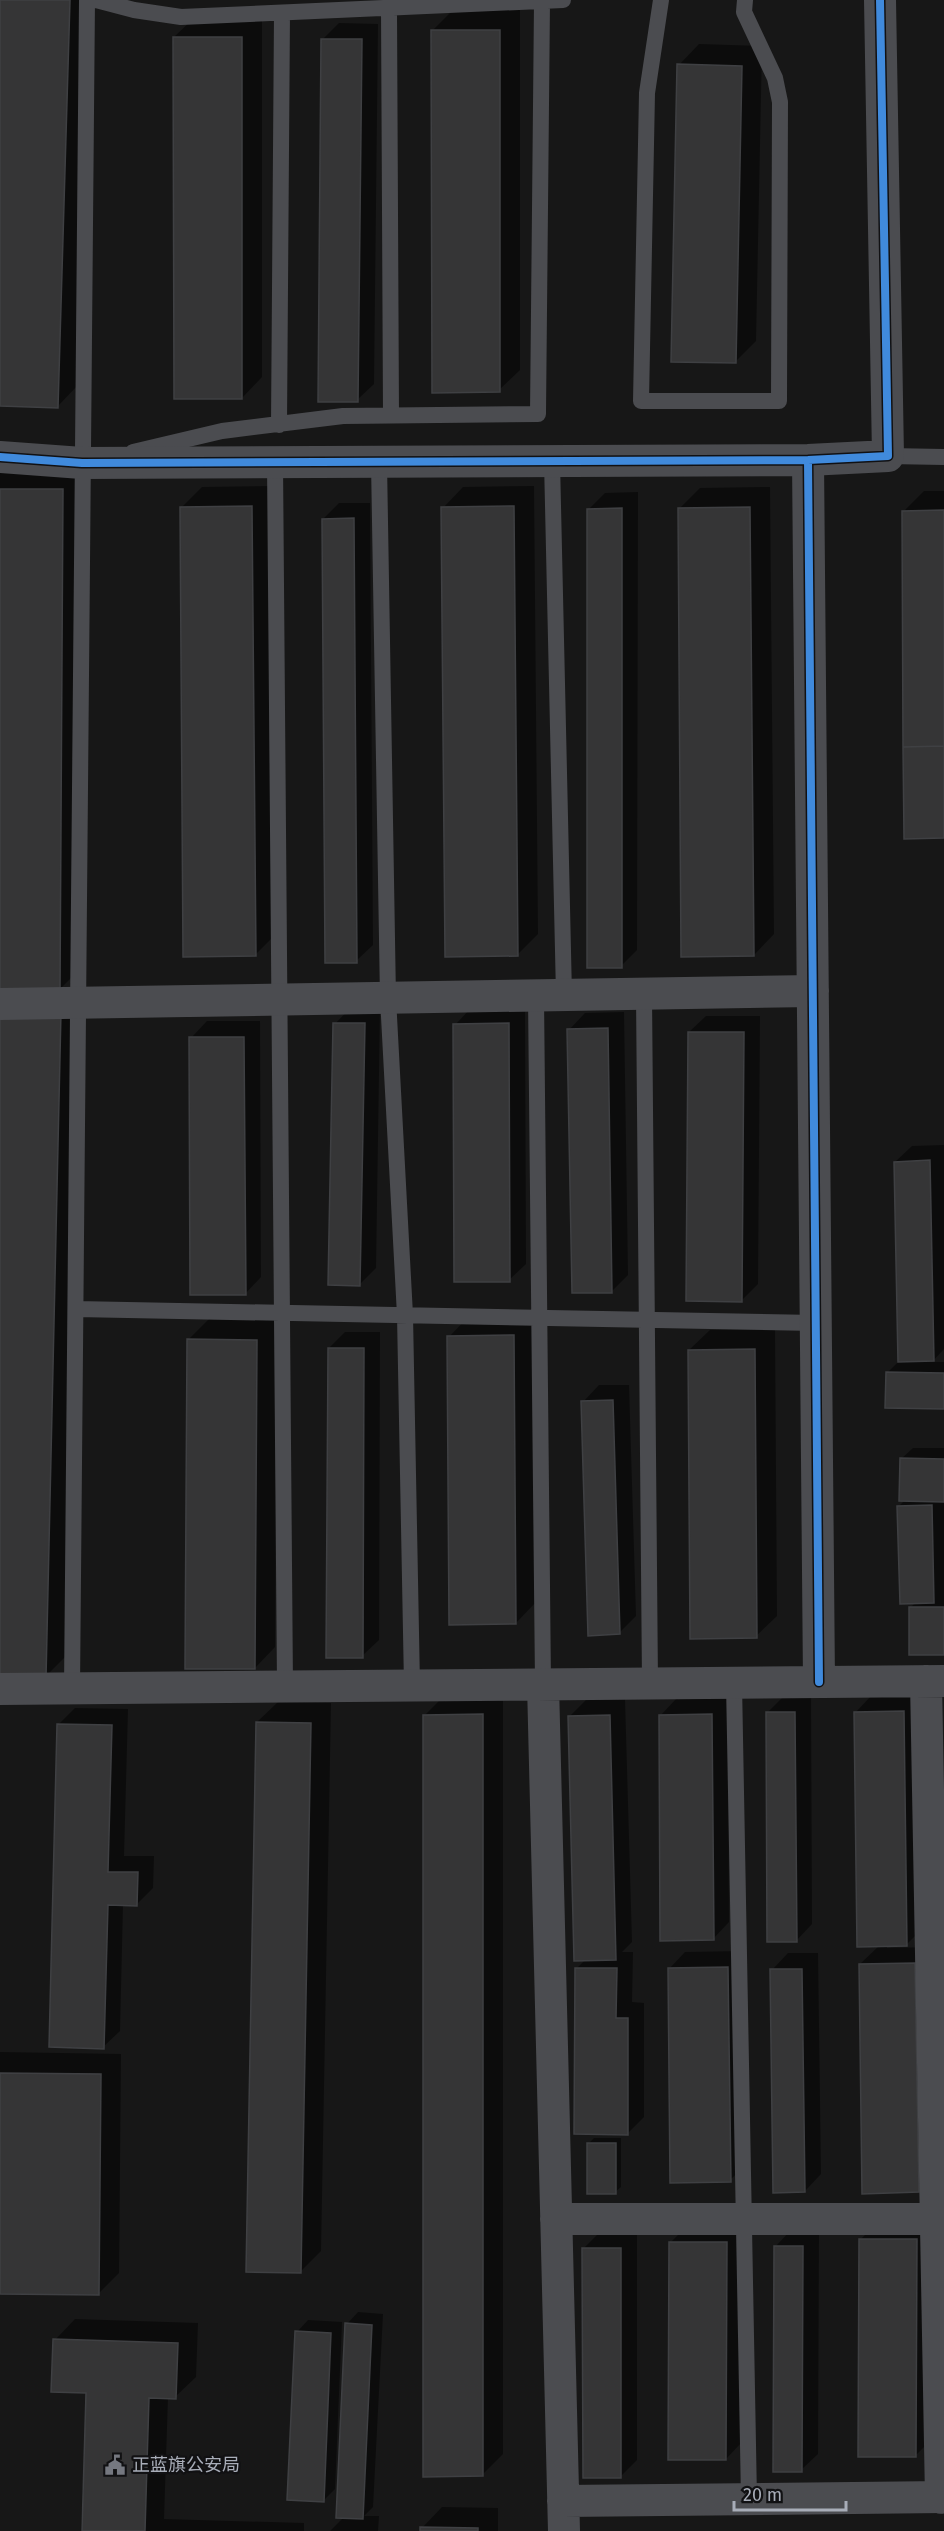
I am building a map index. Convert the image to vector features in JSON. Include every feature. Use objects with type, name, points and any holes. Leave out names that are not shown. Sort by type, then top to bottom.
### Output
[{"type":"street","points":[[0,457],[82,463],[808,460],[888,456],[880,0]]},
{"type":"street","points":[[808,460],[819,1682]]},
{"type":"street","points":[[0,1004],[813,991]]},
{"type":"street","points":[[0,1689],[72,1689],[285,1686],[650,1683],[734,1683],[935,1681],[936,2219],[943,2498],[749,2499],[564,2516],[543,1684]]},
{"type":"street","points":[[556,2219],[936,2219]]},
{"type":"lane","points":[[72,1689],[80,1003],[87,0]]},
{"type":"lane","points":[[96,0],[134,10],[181,17],[542,3],[563,0]]},
{"type":"lane","points":[[661,0],[647,93],[641,401],[779,401],[780,102],[775,78],[744,12],[745,0]]},
{"type":"lane","points":[[82,463],[222,431],[343,416],[538,414],[542,3]]},
{"type":"lane","points":[[389,9],[391,414]]},
{"type":"lane","points":[[279,425],[282,13]]},
{"type":"lane","points":[[888,456],[944,457]]},
{"type":"lane","points":[[543,1684],[539,1318],[550,995],[552,461]]},
{"type":"lane","points":[[275,462],[285,1686]]},
{"type":"lane","points":[[379,462],[388,998],[405,1315],[412,1685]]},
{"type":"lane","points":[[644,994],[650,1683]]},
{"type":"lane","points":[[76,1309],[816,1323]]},
{"type":"lane","points":[[734,1683],[749,2499]]},
{"type":"building","points":[[0,0],[70,0],[58,408],[0,406]]},
{"type":"building","points":[[431,30],[500,30],[500,392],[432,393]]},
{"type":"building","points":[[173,37],[242,37],[242,399],[174,399]]},
{"type":"building","points":[[321,39],[362,39],[358,402],[318,402]]},
{"type":"building","points":[[677,64],[742,66],[736,363],[671,362]]},
{"type":"building","points":[[0,489],[63,489],[60,991],[0,991]]},
{"type":"building","points":[[252,506],[256,956],[183,957],[180,507]]},
{"type":"building","points":[[514,506],[518,956],[445,957],[441,507]]},
{"type":"building","points":[[750,507],[754,956],[681,957],[678,508]]},
{"type":"building","points":[[622,508],[622,968],[587,968],[587,509]]},
{"type":"building","points":[[944,510],[944,746],[903,747],[902,511]]},
{"type":"building","points":[[354,518],[357,963],[325,963],[322,519]]},
{"type":"building","points":[[944,746],[944,838],[904,839],[903,747]]},
{"type":"building","points":[[0,1011],[61,1012],[46,1678],[0,1677]]},
{"type":"building","points":[[333,1023],[365,1023],[360,1286],[328,1285]]},
{"type":"building","points":[[509,1023],[510,1282],[454,1282],[453,1024]]},
{"type":"building","points":[[608,1028],[612,1293],[572,1293],[567,1029]]},
{"type":"building","points":[[688,1032],[744,1032],[742,1302],[686,1301]]},
{"type":"building","points":[[189,1037],[244,1037],[246,1295],[190,1295]]},
{"type":"building","points":[[930,1160],[934,1361],[898,1362],[894,1162]]},
{"type":"building","points":[[514,1335],[516,1624],[449,1625],[447,1336]]},
{"type":"building","points":[[187,1339],[257,1340],[255,1669],[185,1669]]},
{"type":"building","points":[[328,1348],[364,1348],[363,1658],[326,1658]]},
{"type":"building","points":[[755,1349],[757,1638],[690,1639],[688,1350]]},
{"type":"building","points":[[886,1372],[944,1373],[944,1409],[885,1408]]},
{"type":"building","points":[[613,1400],[620,1634],[588,1636],[581,1401]]},
{"type":"building","points":[[900,1458],[944,1459],[944,1502],[899,1501]]},
{"type":"building","points":[[932,1505],[934,1603],[900,1604],[897,1506]]},
{"type":"building","points":[[909,1607],[944,1607],[944,1655],[909,1655]]},
{"type":"building","points":[[904,1711],[907,1946],[857,1947],[854,1712]]},
{"type":"building","points":[[766,1712],[795,1712],[797,1942],[767,1942]]},
{"type":"building","points":[[483,1714],[483,2476],[423,2477],[423,1715]]},
{"type":"building","points":[[712,1714],[714,1940],[660,1941],[659,1715]]},
{"type":"building","points":[[610,1715],[616,1960],[574,1961],[568,1716]]},
{"type":"building","points":[[256,1722],[311,1723],[301,2273],[246,2272]]},
{"type":"building","points":[[57,1724],[112,1725],[108,1872],[138,1872],[137,1906],[108,1905],[104,2049],[49,2047]]},
{"type":"building","points":[[915,1963],[919,2192],[862,2194],[859,1964]]},
{"type":"building","points":[[728,1967],[731,2182],[670,2183],[668,1968]]},
{"type":"building","points":[[575,1968],[617,1968],[616,2018],[628,2018],[628,2135],[574,2134]]},
{"type":"building","points":[[770,1969],[802,1969],[805,2192],[773,2193]]},
{"type":"building","points":[[0,2073],[101,2074],[99,2295],[0,2294]]},
{"type":"building","points":[[587,2143],[616,2143],[616,2194],[587,2194]]},
{"type":"building","points":[[859,2239],[917,2239],[916,2457],[858,2457]]},
{"type":"building","points":[[669,2242],[727,2242],[726,2460],[668,2460]]},
{"type":"building","points":[[774,2246],[803,2246],[802,2472],[773,2472]]},
{"type":"building","points":[[582,2248],[621,2248],[621,2478],[583,2478]]},
{"type":"building","points":[[345,2323],[372,2325],[363,2519],[336,2518]]},
{"type":"building","points":[[295,2331],[331,2333],[324,2502],[287,2500]]},
{"type":"building","name":"正蓝旗公安局","points":[[53,2339],[178,2343],[176,2399],[149,2398],[145,2531],[82,2531],[86,2393],[51,2392]]},
{"type":"building","points":[[420,2527],[478,2528],[478,2531],[420,2531]]},
{"type":"cycle path","points":[[0,457],[82,463],[808,460],[888,456],[880,0]]},
{"type":"cycle path","points":[[808,460],[819,1682]]},
{"type":"place","name":"正蓝旗公安局","points":[[115,2465]]}]
